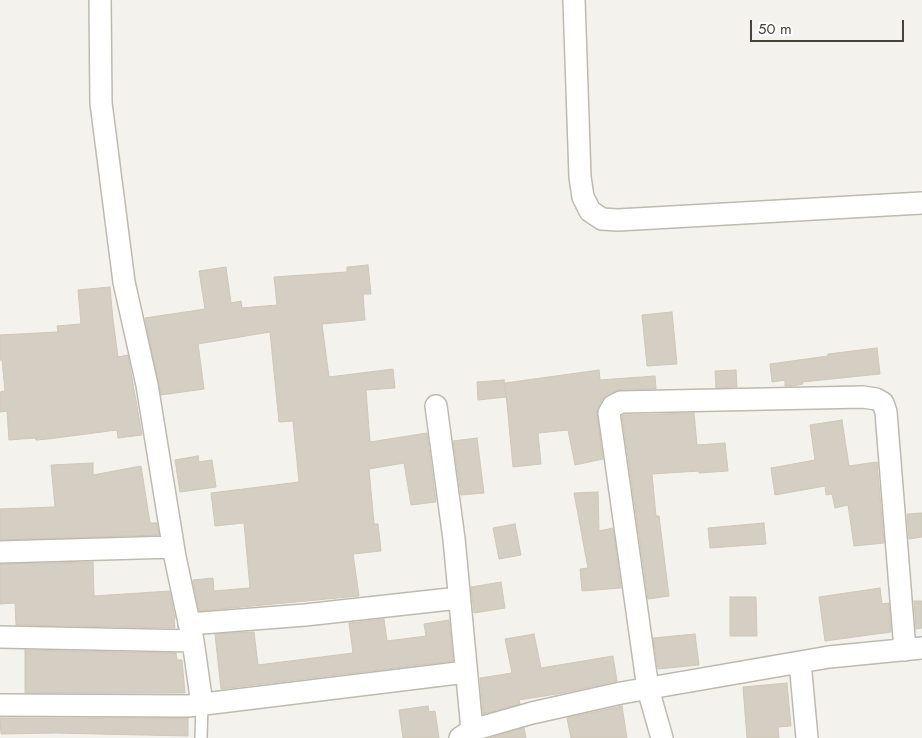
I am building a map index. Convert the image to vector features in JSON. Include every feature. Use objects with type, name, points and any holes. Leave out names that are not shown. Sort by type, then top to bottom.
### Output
[{"type":"street","points":[[100,0],[101,103],[124,282],[147,385],[173,547],[191,633],[202,704]]},
{"type":"street","points":[[574,0],[582,190],[583,197],[590,211],[602,219],[618,220],[922,204]]},
{"type":"street","points":[[436,406],[460,598],[466,672],[466,734],[546,709],[648,689],[829,657],[914,649],[886,412],[883,403],[876,399],[863,397],[621,402],[613,406],[609,413],[648,689],[662,738]]},
{"type":"street","points":[[0,552],[173,547]]},
{"type":"street","points":[[0,637],[191,633],[305,615],[460,598]]},
{"type":"street","points":[[800,662],[807,738]]},
{"type":"street","points":[[0,705],[188,706],[466,672]]},
{"type":"lane","points":[[201,738],[202,704]]},
{"type":"building","points":[[368,265],[371,294],[363,294],[365,320],[322,324],[329,377],[393,369],[395,388],[366,390],[370,442],[427,433],[436,502],[411,505],[404,463],[369,469],[374,524],[378,524],[381,551],[353,554],[359,596],[199,611],[193,580],[213,578],[214,591],[250,588],[244,523],[215,526],[211,493],[299,482],[293,421],[279,422],[270,332],[198,344],[204,389],[161,395],[145,318],[205,309],[199,271],[226,267],[231,303],[241,301],[242,308],[277,305],[274,277],[347,272],[347,267]]},
{"type":"building","points":[[110,287],[118,357],[128,355],[142,435],[118,438],[117,430],[48,439],[9,440],[7,411],[0,412],[0,392],[5,391],[2,360],[0,360],[0,335],[58,332],[57,326],[81,324],[78,290]]},
{"type":"building","points":[[672,312],[677,364],[647,366],[642,315]]},
{"type":"building","points":[[877,348],[880,374],[802,382],[803,384],[792,386],[785,386],[785,380],[772,382],[770,364]]},
{"type":"building","points":[[599,370],[600,380],[655,376],[656,389],[620,390],[607,395],[602,400],[598,407],[597,415],[603,459],[575,465],[568,430],[538,433],[541,464],[513,467],[505,383]]},
{"type":"building","points":[[736,370],[737,387],[716,388],[715,371]]},
{"type":"building","points":[[504,380],[506,397],[478,400],[477,382]]},
{"type":"building","points":[[694,413],[697,445],[725,443],[728,471],[652,474],[656,516],[659,516],[669,596],[648,599],[622,415]]},
{"type":"building","points":[[842,420],[849,466],[877,462],[884,543],[854,546],[848,505],[835,508],[832,494],[826,495],[825,486],[775,495],[771,468],[815,460],[810,425]]},
{"type":"building","points":[[477,438],[484,493],[461,495],[453,441]]},
{"type":"building","points":[[198,456],[199,462],[212,460],[216,487],[180,492],[175,460]]},
{"type":"building","points":[[93,463],[93,475],[141,466],[150,523],[157,523],[159,535],[0,540],[0,509],[55,507],[51,465]]},
{"type":"building","points":[[598,492],[599,531],[613,528],[621,588],[582,591],[580,569],[588,568],[574,493]]},
{"type":"building","points":[[922,513],[922,537],[909,539],[907,514]]},
{"type":"building","points":[[764,523],[766,544],[710,548],[708,528]]},
{"type":"building","points":[[515,524],[521,555],[499,559],[493,528]]},
{"type":"building","points":[[93,562],[94,596],[170,591],[175,628],[16,625],[15,603],[0,604],[0,564]]},
{"type":"building","points":[[501,582],[505,608],[474,613],[471,587]]},
{"type":"building","points":[[880,588],[882,604],[889,603],[891,632],[825,641],[819,597]]},
{"type":"building","points":[[730,597],[756,597],[757,636],[730,636]]},
{"type":"building","points":[[914,601],[922,601],[922,628],[916,629]]},
{"type":"building","points":[[384,619],[387,641],[426,636],[424,624],[449,620],[453,661],[221,689],[215,634],[254,632],[258,665],[353,653],[349,623]]},
{"type":"building","points":[[534,634],[541,668],[613,656],[617,681],[563,693],[519,700],[520,704],[483,714],[480,678],[512,673],[505,639]]},
{"type":"building","points":[[695,634],[699,665],[658,669],[653,638]]},
{"type":"building","points":[[25,650],[176,653],[177,660],[182,660],[185,693],[25,693]]},
{"type":"building","points":[[787,683],[791,726],[778,727],[779,738],[747,738],[743,687]]},
{"type":"building","points":[[428,706],[429,712],[435,711],[439,738],[403,738],[399,710]]},
{"type":"building","points":[[622,706],[627,738],[571,738],[567,718]]},
{"type":"building","points":[[0,718],[188,718],[188,736],[56,733],[1,734]]},
{"type":"building","points":[[524,728],[526,738],[490,738]]}]
